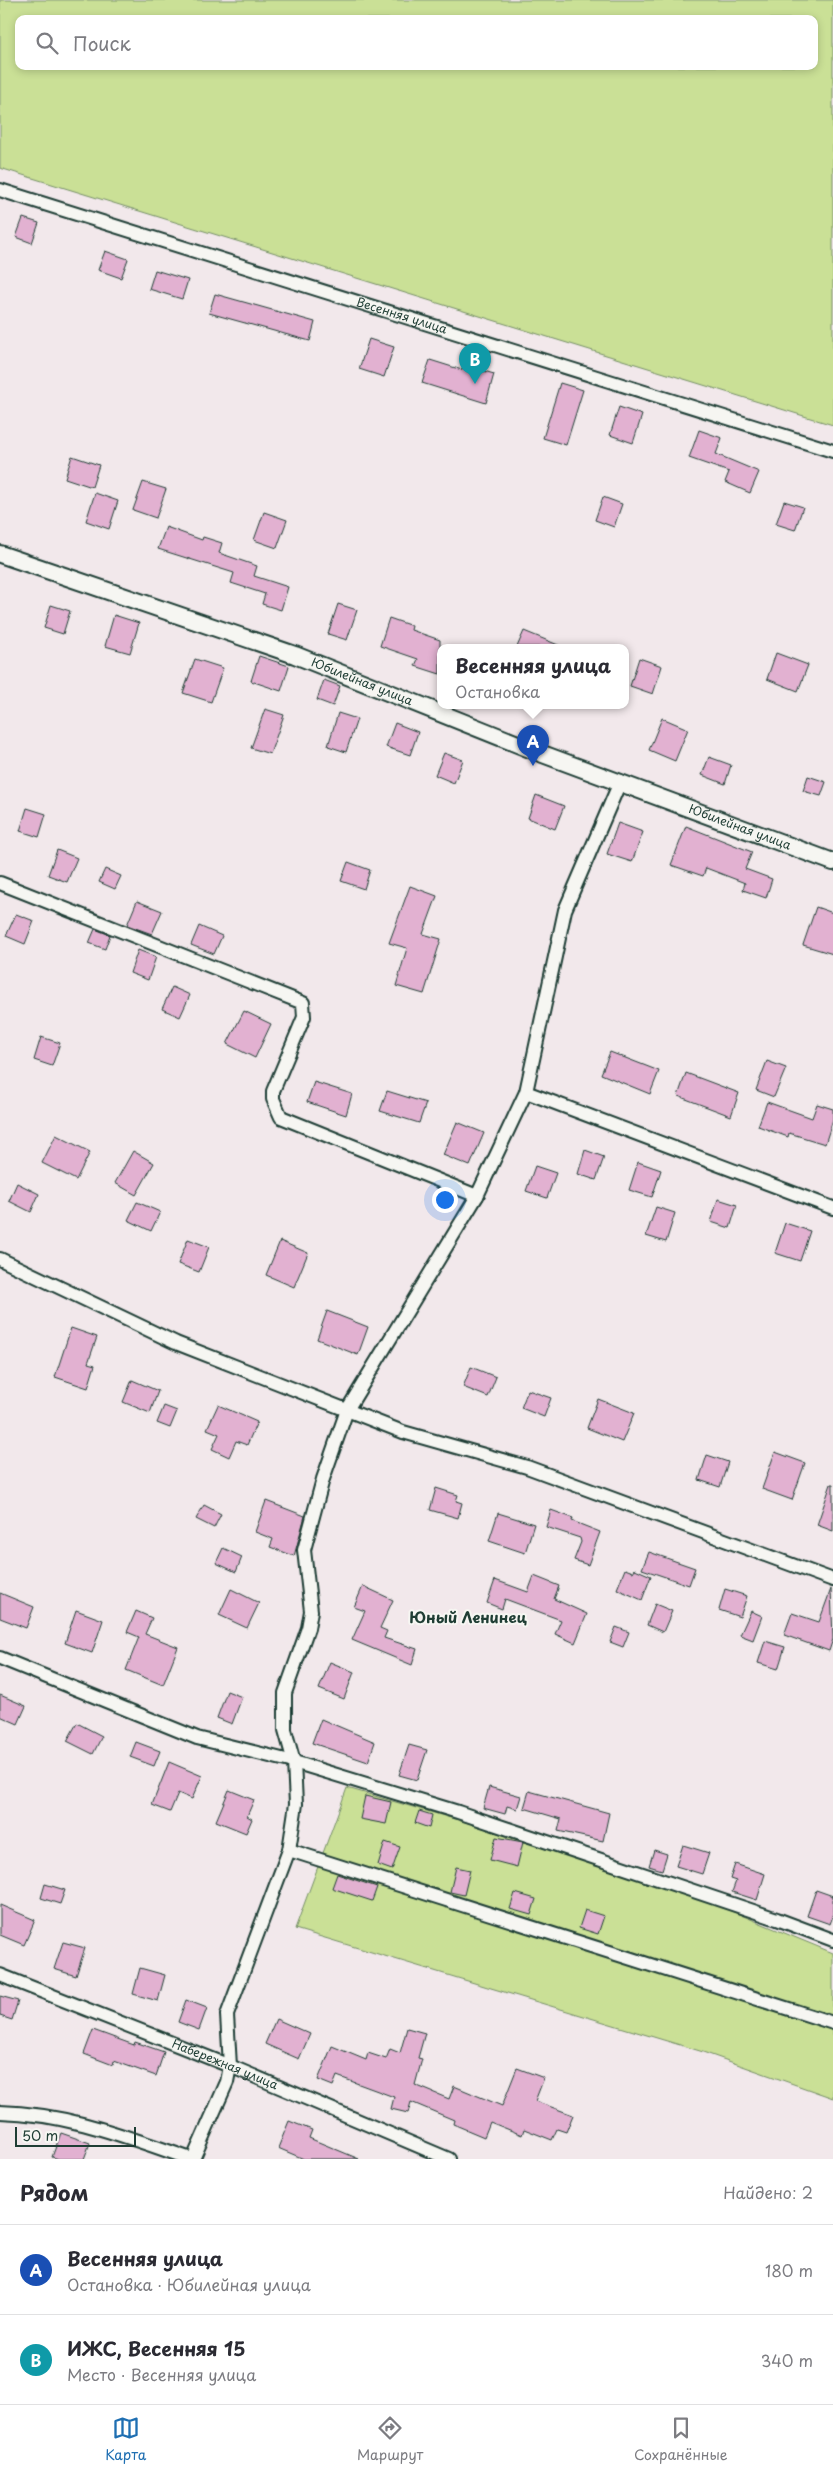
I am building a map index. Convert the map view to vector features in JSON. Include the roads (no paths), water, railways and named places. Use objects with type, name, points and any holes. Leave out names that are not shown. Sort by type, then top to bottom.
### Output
[{"type":"street","name":"Весенняя улица","points":[[0,190],[833,451]]},
{"type":"street","name":"Юбилейная улица","points":[[0,554],[295,655],[620,782],[833,862]]},
{"type":"street","points":[[0,2112],[60,2118],[94,2126],[192,2159],[227,2082],[230,2066],[227,2015],[289,1850],[296,1804],[294,1762],[285,1730],[285,1694],[308,1628],[311,1611],[304,1550],[323,1479],[346,1410],[476,1196],[526,1092],[565,910],[620,782]]},
{"type":"street","points":[[0,883],[303,1004],[304,1017],[273,1091],[273,1098],[281,1117],[476,1196]]},
{"type":"street","points":[[526,1092],[833,1208]]},
{"type":"street","points":[[0,1259],[176,1343],[403,1432],[527,1467],[833,1580]]},
{"type":"street","points":[[0,1658],[197,1738],[294,1762],[458,1812],[777,1918],[833,1940]]},
{"type":"street","points":[[289,1850],[833,2023]]},
{"type":"street","name":"Набережная улица","points":[[0,1975],[230,2066],[449,2159]]},
{"type":"place","name":"ИЖС, Весенняя 15","points":[[475,384]]},
{"type":"place","name":"Весенняя улица","points":[[533,766]]},
{"type":"district","name":"Юный Ленинец","points":[[468,1618]]}]
